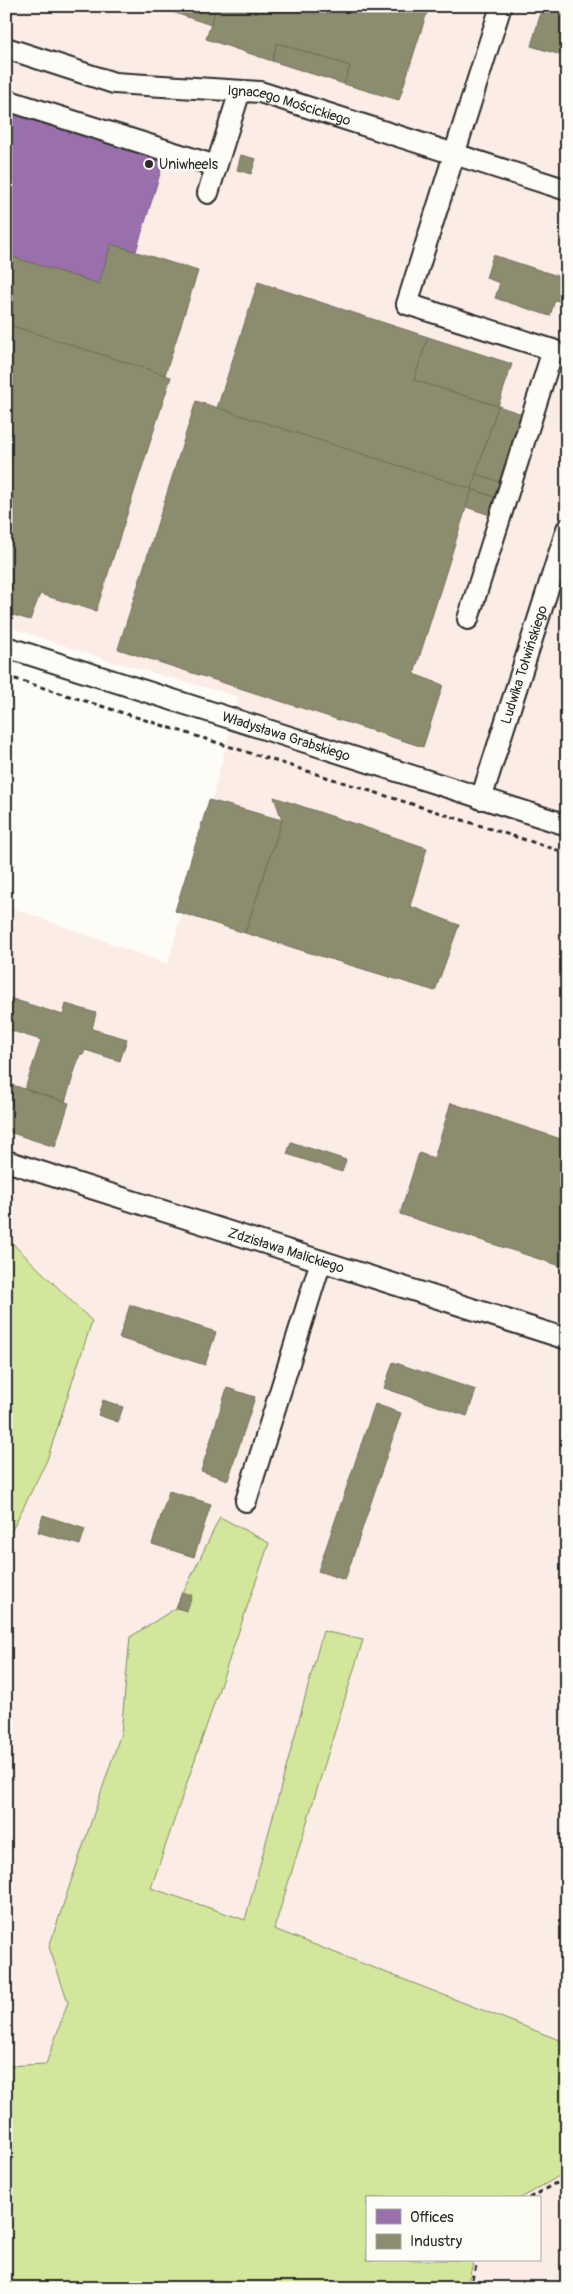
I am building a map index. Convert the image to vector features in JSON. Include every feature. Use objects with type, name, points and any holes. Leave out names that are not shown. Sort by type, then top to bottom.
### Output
[{"type":"street","points":[[468,619],[553,350],[407,304],[501,6]]},
{"type":"street","name":"Ignacego Mościckiego","points":[[6,48],[114,83],[260,92],[567,190]]},
{"type":"street","points":[[208,193],[240,91]]},
{"type":"street","points":[[6,100],[216,166]]},
{"type":"street","name":"Ludwika Tołwińskiego","points":[[481,799],[567,529]]},
{"type":"street","name":"Władysława Grabskiego","points":[[6,646],[567,825]]},
{"type":"street","name":"Zdzisława Malickiego","points":[[6,1161],[567,1339]]},
{"type":"street","points":[[246,1501],[321,1261]]},
{"type":"path","points":[[6,676],[567,853]]},
{"type":"path","points":[[533,2196],[554,2184],[567,2181]]},
{"type":"path","points":[[469,2288],[477,2262]]},
{"type":"shaded area","points":[[6,6],[567,6],[567,2288],[6,2288],[6,906],[168,964],[239,697],[104,659],[6,626]]},
{"type":"green space","points":[[6,1237],[92,1321],[47,1460],[6,1542]]},
{"type":"green space","points":[[220,1517],[269,1543],[151,1888],[245,1920],[323,1631],[363,1640],[274,1929],[567,2043],[567,2176],[561,2175],[524,2196],[366,2196],[366,2262],[473,2262],[466,2288],[6,2288],[6,2066],[46,2064],[68,2002],[49,1947],[121,1733],[130,1637],[176,1608]]},
{"type":"building: Offices","points":[[6,111],[164,161],[136,251],[111,244],[99,284],[6,255]]},
{"type":"building: Industry","points":[[154,6],[217,6],[211,25]]},
{"type":"building: Industry","points":[[217,6],[429,6],[399,100],[344,84],[350,66],[277,43],[272,61],[206,39]]},
{"type":"building: Industry","points":[[543,6],[567,6],[567,57],[531,46]]},
{"type":"building: Industry","points":[[277,43],[350,66],[344,84],[272,61]]},
{"type":"building: Industry","points":[[241,155],[256,159],[251,174],[237,170]]},
{"type":"building: Industry","points":[[111,244],[198,271],[165,375],[6,324],[6,255],[99,284]]},
{"type":"building: Industry","points":[[493,255],[567,279],[567,304],[555,300],[550,316],[495,298],[500,283],[486,278]]},
{"type":"building: Industry","points":[[258,282],[428,337],[414,380],[498,406],[472,489],[217,408]]},
{"type":"building: Industry","points":[[6,324],[171,377],[96,611],[40,594],[30,620],[6,613]]},
{"type":"building: Industry","points":[[428,337],[512,364],[498,406],[414,380]]},
{"type":"building: Industry","points":[[196,401],[472,489],[414,674],[443,685],[423,747],[118,649]]},
{"type":"building: Industry","points":[[498,406],[522,414],[500,482],[476,474]]},
{"type":"building: Industry","points":[[476,474],[500,482],[495,497],[472,489]]},
{"type":"building: Industry","points":[[472,489],[496,498],[490,515],[466,507]]},
{"type":"building: Industry","points":[[274,797],[427,848],[410,906],[459,925],[435,991],[245,933],[282,820]]},
{"type":"building: Industry","points":[[209,800],[282,820],[245,933],[175,911]]},
{"type":"building: Industry","points":[[6,997],[63,1015],[66,1004],[96,1013],[92,1029],[127,1039],[120,1061],[85,1050],[83,1055],[80,1054],[65,1102],[25,1089],[41,1040],[6,1029]]},
{"type":"building: Industry","points":[[6,1083],[69,1103],[55,1147],[6,1131]]},
{"type":"building: Industry","points":[[451,1103],[567,1141],[567,1268],[400,1214],[419,1153],[434,1158]]},
{"type":"building: Industry","points":[[291,1142],[346,1160],[342,1172],[287,1154]]},
{"type":"building: Industry","points":[[130,1305],[216,1332],[205,1365],[119,1338]]},
{"type":"building: Industry","points":[[393,1362],[476,1390],[467,1416],[384,1388]]},
{"type":"building: Industry","points":[[227,1388],[255,1397],[228,1480],[201,1471]]},
{"type":"building: Industry","points":[[103,1400],[123,1407],[118,1422],[98,1415]]},
{"type":"building: Industry","points":[[375,1404],[401,1413],[345,1580],[318,1571]]},
{"type":"building: Industry","points":[[169,1491],[211,1504],[194,1557],[152,1544]]},
{"type":"building: Industry","points":[[43,1515],[85,1529],[80,1545],[38,1532]]},
{"type":"building: Industry","points":[[182,1592],[192,1595],[187,1611],[176,1608]]},
{"type":"place","name":"Uniwheels","points":[[149,164]]}]
